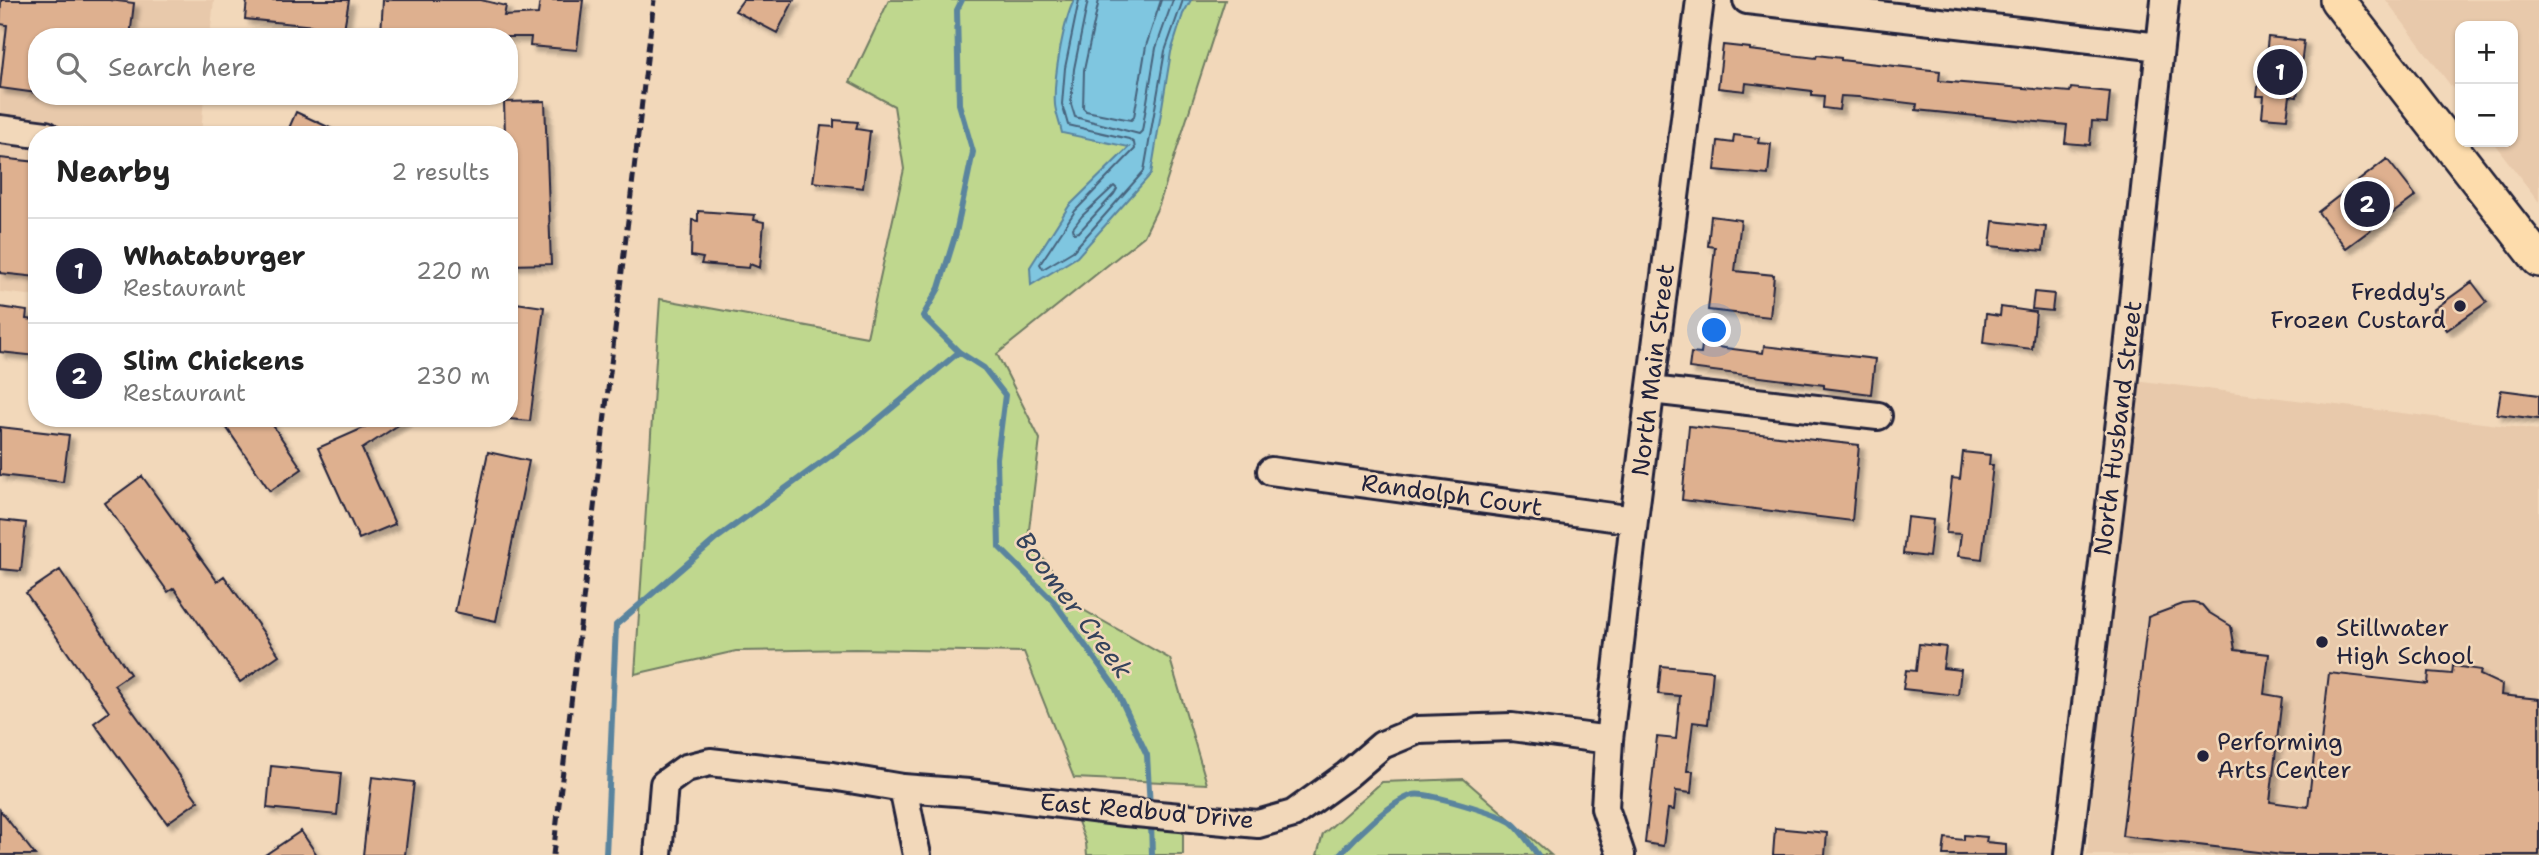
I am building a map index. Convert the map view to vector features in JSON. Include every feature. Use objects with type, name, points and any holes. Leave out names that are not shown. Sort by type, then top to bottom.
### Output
[{"type":"main road","points":[[2337,0],[2539,260]]},
{"type":"street","name":"North Main Street","points":[[1621,855],[1605,808],[1609,740],[1700,0]]},
{"type":"street","points":[[1747,0],[2160,47]]},
{"type":"street","name":"North Husband Street","points":[[2068,855],[2123,396],[2165,0]]},
{"type":"street","points":[[0,130],[28,133]]},
{"type":"street","points":[[1651,390],[1878,416]]},
{"type":"street","name":"Randolph Court","points":[[1271,471],[1634,520]]},
{"type":"street","name":"East Redbud Drive","points":[[658,855],[664,784],[686,768],[710,762],[832,775],[903,788],[1125,813],[1258,824],[1293,814],[1347,775],[1382,745],[1418,730],[1513,727],[1609,740]]},
{"type":"street","points":[[903,788],[917,855]]},
{"type":"shaded area","points":[[0,0],[214,0],[211,28],[28,28],[28,105],[203,105],[202,126],[56,126],[0,120]]},
{"type":"shaded area","points":[[2386,0],[2539,0],[2539,202],[2497,147],[2518,147],[2518,21],[2455,21],[2455,91]]},
{"type":"shaded area","points":[[0,144],[28,147],[28,295],[0,292]]},
{"type":"shaded area","name":"Stillwater High School","points":[[2126,379],[2539,430],[2539,855],[2087,855]]},
{"type":"green space","points":[[889,0],[1225,0],[1159,205],[1144,236],[997,354],[1040,439],[1028,538],[1080,608],[1170,659],[1207,784],[1074,778],[1024,652],[855,649],[736,651],[635,674],[660,299],[867,337],[904,169],[894,106],[850,82]]},
{"type":"green space","points":[[1464,779],[1551,855],[1317,855],[1323,834],[1382,782]]},
{"type":"green space","points":[[1077,819],[1183,828],[1183,855],[1087,855],[1086,843]]},
{"type":"water","points":[[1074,0],[1191,0],[1183,14],[1171,52],[1151,174],[1077,257],[1031,285],[1030,267],[1069,206],[1129,147],[1062,133],[1055,105],[1057,67]]},
{"type":"building","points":[[1,0],[109,0],[134,3],[131,28],[28,28],[28,92],[0,88],[7,25],[0,24]]},
{"type":"building","points":[[247,0],[349,0],[344,28],[245,19]]},
{"type":"building","points":[[383,0],[481,0],[506,6],[504,16],[538,14],[540,0],[583,0],[577,50],[530,46],[531,37],[518,37],[518,28],[381,28]]},
{"type":"building","points":[[743,0],[794,0],[777,33],[735,11]]},
{"type":"building","points":[[2268,37],[2304,41],[2297,97],[2290,96],[2287,119],[2262,117],[2264,96],[2257,96]]},
{"type":"building","points":[[1723,45],[1940,71],[1939,81],[2070,92],[2071,88],[2110,92],[2107,122],[2092,121],[2090,145],[2065,143],[2067,125],[1916,110],[1917,104],[1858,97],[1841,96],[1839,110],[1823,108],[1824,96],[1812,95],[1812,91],[1746,83],[1745,91],[1718,88]]},
{"type":"building","points":[[545,101],[551,264],[518,265],[518,126],[505,126],[504,105],[518,105],[518,102]]},
{"type":"building","points":[[296,112],[326,126],[290,126]]},
{"type":"building","points":[[834,120],[858,122],[856,129],[870,131],[863,188],[813,182],[821,126],[834,127]]},
{"type":"building","points":[[1734,135],[1759,138],[1758,143],[1771,144],[1768,175],[1715,170],[1718,141],[1733,143]]},
{"type":"building","points":[[0,158],[28,161],[28,276],[0,273]]},
{"type":"building","points":[[2387,159],[2416,196],[2346,248],[2318,212]]},
{"type":"building","points":[[698,211],[755,215],[754,220],[764,222],[760,268],[750,264],[749,268],[701,264],[703,258],[691,256],[692,220],[698,221]]},
{"type":"building","points":[[1711,216],[1741,220],[1735,271],[1774,275],[1770,317],[1708,310],[1715,247],[1708,246]]},
{"type":"building","points":[[1993,221],[2046,227],[2043,251],[1990,246]]},
{"type":"building","name":"Freddy's Frozen Custard","points":[[2472,282],[2487,302],[2447,330],[2433,310]]},
{"type":"building","points":[[2034,292],[2054,294],[2052,311],[2032,309]]},
{"type":"building","points":[[518,303],[544,307],[530,421],[518,420]]},
{"type":"building","points":[[0,307],[27,311],[28,355],[0,352]]},
{"type":"building","points":[[2001,307],[2036,312],[2032,349],[1983,343],[1986,314],[2000,316]]},
{"type":"building","points":[[1702,345],[1763,353],[1764,346],[1875,359],[1871,394],[1824,388],[1824,385],[1689,368],[1691,353],[1701,354]]},
{"type":"building","points":[[2501,390],[2539,395],[2539,419],[2497,414]]},
{"type":"building","points":[[1689,426],[1859,445],[1852,521],[1682,500]]},
{"type":"building","points":[[0,427],[69,435],[63,482],[0,475]]},
{"type":"building","points":[[226,427],[274,427],[302,469],[270,491]]},
{"type":"building","points":[[366,427],[395,427],[362,449],[395,524],[359,539],[318,448]]},
{"type":"building","points":[[488,452],[529,461],[496,621],[455,612]]},
{"type":"building","points":[[1963,452],[1990,455],[1989,465],[1993,465],[1982,559],[1958,556],[1961,534],[1946,533],[1952,478],[1960,479]]},
{"type":"building","points":[[142,476],[217,581],[224,576],[279,655],[240,682],[174,588],[168,592],[105,503]]},
{"type":"building","points":[[1907,517],[1933,520],[1929,557],[1903,554]]},
{"type":"building","points":[[0,520],[26,523],[21,571],[0,569]]},
{"type":"building","points":[[60,570],[130,674],[114,685],[198,801],[167,823],[94,723],[109,712],[26,593]]},
{"type":"building","points":[[2183,604],[2202,605],[2208,612],[2231,626],[2235,650],[2269,654],[2264,694],[2282,697],[2270,802],[2308,807],[2315,746],[2321,743],[2329,673],[2428,684],[2429,672],[2452,674],[2453,666],[2481,670],[2480,675],[2502,685],[2501,695],[2539,699],[2539,855],[2283,855],[2122,836],[2148,617]]},
{"type":"building","points":[[1919,644],[1946,647],[1943,668],[1961,670],[1958,695],[1903,689],[1906,670],[1916,671]]},
{"type":"building","points":[[1661,666],[1713,671],[1708,724],[1693,722],[1687,771],[1693,771],[1691,793],[1676,791],[1674,810],[1668,809],[1663,846],[1645,843],[1657,737],[1676,739],[1680,696],[1658,694]]},
{"type":"building","points":[[271,766],[341,773],[337,815],[267,808]]},
{"type":"building","points":[[372,777],[414,782],[405,855],[363,855]]},
{"type":"building","points":[[0,810],[35,855],[0,855]]},
{"type":"building","points":[[1775,828],[1827,833],[1825,855],[1773,855]]},
{"type":"building","points":[[301,831],[317,855],[265,855]]},
{"type":"building","points":[[1964,835],[1987,837],[1986,842],[2006,844],[2006,855],[1943,855],[1945,838],[1964,840]]},
{"type":"waterway","name":"Boomer Creek","points":[[962,0],[957,10],[959,104],[973,152],[956,233],[939,288],[923,316],[959,352],[984,368],[1005,395],[997,458],[999,547],[1054,602],[1115,687],[1147,755],[1150,808]]},
{"type":"waterway","points":[[606,855],[616,625],[717,538],[862,433],[959,352]]},
{"type":"waterway","name":"Boomer Creek","points":[[1339,855],[1384,812],[1413,795],[1432,796],[1462,804],[1511,822],[1538,855]]},
{"type":"waterway","name":"Boomer Creek","points":[[1151,822],[1152,855]]},
{"type":"railway","points":[[553,855],[654,0]]},
{"type":"place","name":"Whataburger","points":[[2280,72]]},
{"type":"place","name":"Slim Chickens","points":[[2367,204]]},
{"type":"place","name":"Freddy's Frozen Custard","points":[[2460,306]]},
{"type":"place","name":"Stillwater High School","points":[[2322,642]]},
{"type":"place","name":"Performing Arts Center","points":[[2203,756]]}]
